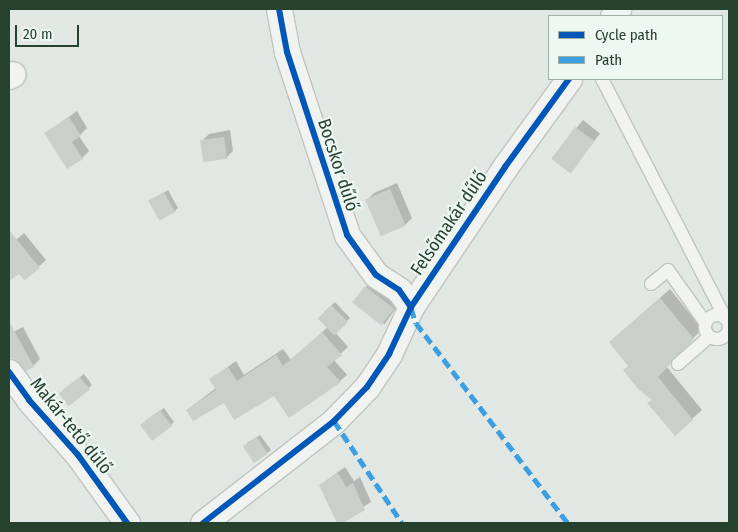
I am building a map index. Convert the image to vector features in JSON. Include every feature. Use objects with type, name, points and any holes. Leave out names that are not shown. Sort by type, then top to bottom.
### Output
[{"type":"street","name":"Bocskor dűlő","points":[[279,9],[290,62],[347,235],[376,275],[399,290],[411,307]]},
{"type":"street","name":"Felsőmakár dűlő","points":[[204,523],[334,421],[367,387],[389,354],[411,307],[505,167],[568,80]]},
{"type":"street","name":"Makár-tető dűlő","points":[[9,372],[28,400],[78,455],[127,523]]},
{"type":"lane","points":[[603,80],[726,319],[729,326],[727,334],[721,339],[709,337],[704,330],[705,322],[668,270],[651,284]]},
{"type":"lane","points":[[705,322],[715,314],[726,319]]},
{"type":"lane","points":[[678,364],[709,337]]},
{"type":"building","points":[[69,117],[81,136],[72,142],[83,159],[67,169],[44,133]]},
{"type":"building","points":[[575,127],[594,141],[571,173],[551,159]]},
{"type":"building","points":[[224,137],[227,159],[203,162],[200,140]]},
{"type":"building","points":[[390,189],[406,226],[381,236],[365,200]]},
{"type":"building","points":[[164,192],[175,212],[159,221],[148,201]]},
{"type":"building","points":[[9,230],[40,268],[25,280],[19,274],[9,281]]},
{"type":"building","points":[[365,286],[394,309],[381,325],[352,303]]},
{"type":"building","points":[[660,298],[694,339],[658,377],[693,420],[675,436],[647,403],[652,400],[638,389],[623,370],[628,366],[609,342]]},
{"type":"building","points":[[331,305],[348,322],[335,335],[318,318]]},
{"type":"building","points":[[9,321],[34,367],[26,371],[15,359],[9,358]]},
{"type":"building","points":[[322,332],[342,355],[327,367],[341,382],[289,418],[274,396],[234,420],[224,403],[193,421],[186,410],[216,390],[209,379],[228,367],[237,381],[276,355],[283,366]]},
{"type":"building","points":[[80,377],[90,390],[69,406],[59,394]]},
{"type":"building","points":[[160,410],[172,426],[152,441],[140,425]]},
{"type":"building","points":[[257,437],[268,454],[254,463],[243,446]]},
{"type":"building","points":[[338,473],[346,487],[353,483],[365,510],[343,523],[337,523],[319,485]]},
{"type":"marked path","points":[[411,308],[416,323],[568,523]]},
{"type":"marked path","points":[[334,421],[402,523]]},
{"type":"cycle path","points":[[279,9],[287,52],[347,235],[376,275],[399,290],[411,307]]},
{"type":"cycle path","points":[[203,523],[334,421],[367,387],[389,354],[411,307],[505,167],[568,80]]},
{"type":"cycle path","points":[[9,372],[29,400],[78,455],[127,523]]}]
